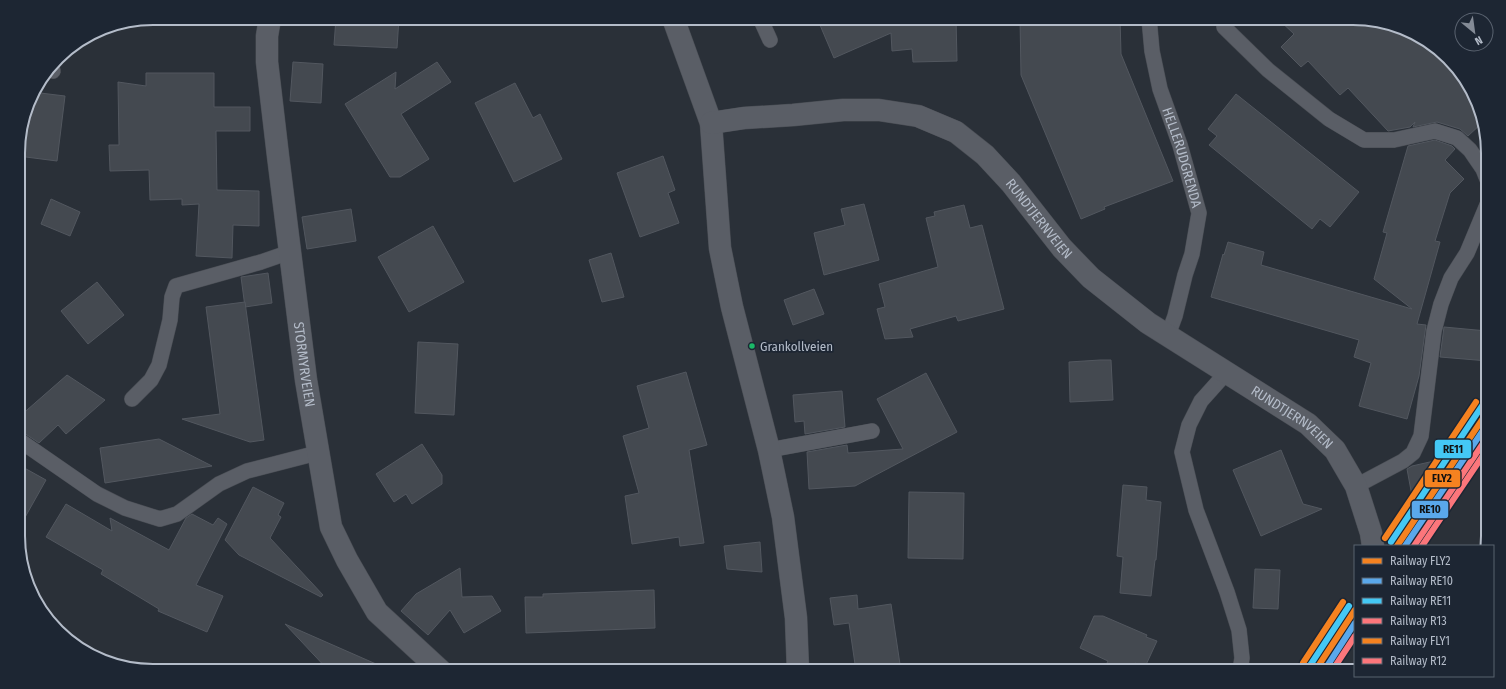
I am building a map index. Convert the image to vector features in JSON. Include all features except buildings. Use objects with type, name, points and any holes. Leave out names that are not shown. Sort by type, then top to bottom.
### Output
[{"type":"street","name":"STORMYRVEIEN","points":[[269,25],[267,36],[267,62],[290,252],[306,380],[317,453],[331,527],[347,560],[377,612],[433,664]]},
{"type":"street","points":[[676,25],[711,123],[720,248],[732,307],[769,450],[783,517],[796,618],[798,664]]},
{"type":"street","name":"RUNDTJERNVEIEN","points":[[711,123],[744,118],[793,116],[843,110],[878,110],[918,116],[956,132],[985,155],[1011,183],[1062,248],[1091,278],[1148,323],[1308,424],[1335,450],[1356,486],[1371,533],[1373,545]]},
{"type":"lane","points":[[763,25],[770,40]]},
{"type":"lane","name":"HELLERUDGRENDA","points":[[1150,25],[1152,52],[1160,89],[1180,145],[1199,213],[1192,254],[1175,316],[1168,335]]},
{"type":"lane","points":[[1224,27],[1268,70],[1329,119],[1364,140],[1394,140],[1435,131],[1457,138],[1470,150],[1481,166]]},
{"type":"lane","points":[[1356,486],[1403,461],[1413,453],[1422,436],[1434,331],[1441,304],[1451,278],[1467,253],[1481,219]]},
{"type":"lane","points":[[132,399],[151,380],[159,365],[170,320],[172,297],[176,286],[261,262],[290,252]]},
{"type":"lane","points":[[1227,372],[1201,401],[1189,425],[1182,452],[1196,510],[1227,592],[1239,630],[1242,658],[1241,664]]},
{"type":"lane","points":[[769,450],[872,431]]},
{"type":"lane","points":[[25,444],[97,494],[125,508],[160,519],[177,514],[219,484],[247,471],[317,453]]},
{"type":"rail line","name":"FLY1","points":[[1385,538],[1476,402]]},
{"type":"rail line","name":"RE11","points":[[1391,542],[1481,407]]},
{"type":"rail line","name":"FLY2","points":[[1398,545],[1481,421]]},
{"type":"rail line","name":"RE10","points":[[1406,545],[1481,433]]},
{"type":"rail line","name":"R13","points":[[1415,545],[1481,446]]},
{"type":"rail line","name":"R12","points":[[1423,545],[1481,458]]},
{"type":"rail line","name":"FLY1","points":[[1303,663],[1343,602]]},
{"type":"rail line","name":"RE11","points":[[1311,664],[1349,606]]},
{"type":"rail line","name":"FLY2","points":[[1320,664],[1354,612]]},
{"type":"rail line","name":"RE10","points":[[1329,664],[1354,625]]},
{"type":"rail line","name":"R13","points":[[1337,664],[1354,638]]},
{"type":"place","name":"Grankollveien","points":[[752,346]]}]
